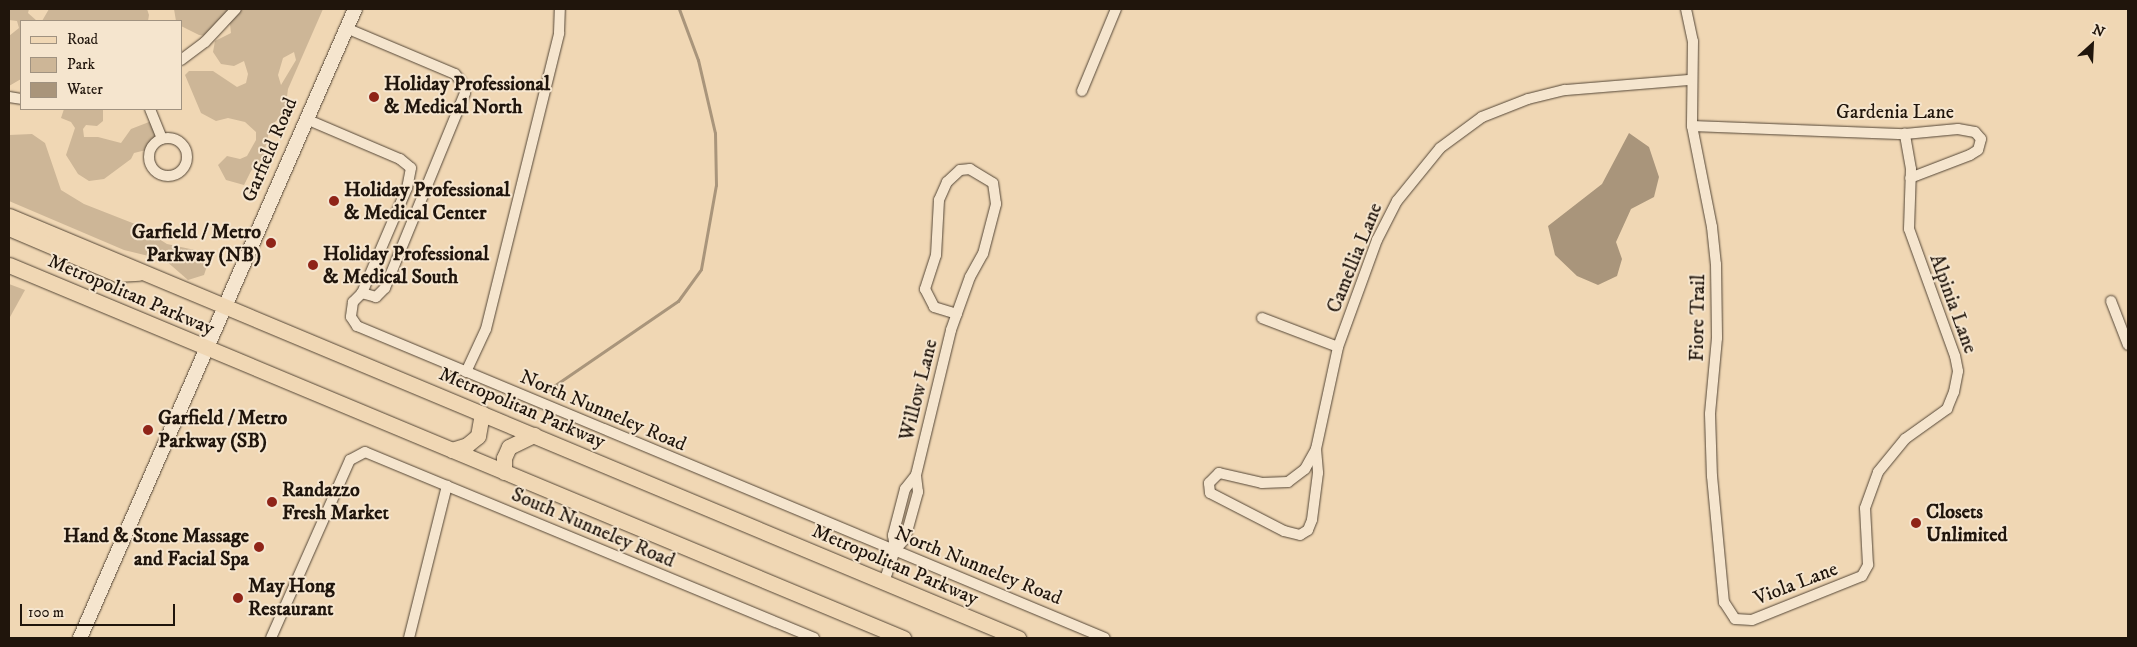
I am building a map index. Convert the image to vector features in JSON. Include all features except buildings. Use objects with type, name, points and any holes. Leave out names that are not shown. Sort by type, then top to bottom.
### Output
[{"type":"main road","name":"Garfield Road","points":[[80,638],[146,482],[207,348],[354,9]]},
{"type":"main road","name":"Metropolitan Parkway","points":[[9,216],[1018,638]]},
{"type":"main road","points":[[9,228],[117,274],[146,273]]},
{"type":"main road","name":"Metropolitan Parkway","points":[[9,265],[903,638]]},
{"type":"main road","points":[[452,450],[467,445],[478,436],[482,414]]},
{"type":"main road","points":[[504,472],[504,458],[509,447],[534,435]]},
{"type":"street","points":[[182,59],[205,42],[236,9]]},
{"type":"street","points":[[466,372],[486,329],[559,33],[560,9]]},
{"type":"street","points":[[1082,91],[1116,9]]},
{"type":"street","name":"Fiore Trail","points":[[1689,11],[1693,41],[1690,80],[1692,126],[1705,183],[1716,264],[1718,329],[1710,414],[1711,462],[1724,602],[1735,620]]},
{"type":"street","points":[[346,28],[455,74],[464,85],[463,103],[385,288],[376,297],[362,293]]},
{"type":"street","name":"Camellia Lane","points":[[1316,449],[1318,473],[1312,520],[1308,530],[1300,535],[1284,531],[1220,501],[1210,493],[1209,483],[1219,473],[1262,483],[1288,482],[1305,469],[1316,449],[1338,347],[1386,219],[1425,163],[1469,124],[1500,108],[1565,90],[1690,80]]},
{"type":"street","points":[[150,110],[162,139]]},
{"type":"street","name":"North Nunneley Road","points":[[306,119],[400,159],[411,168],[407,188],[362,293],[353,302],[350,317],[357,326],[1106,638]]},
{"type":"street","name":"Gardenia Lane","points":[[1692,126],[1905,134],[1958,129],[1974,132],[1981,139],[1978,150],[1970,155],[1910,178]]},
{"type":"street","name":"Alpinia Lane","points":[[1866,572],[1865,508],[1878,472],[1905,439],[1947,409],[1957,380],[1955,356],[1913,246],[1908,207],[1910,178],[1905,134]]},
{"type":"street","name":"Willow Lane","points":[[884,582],[895,550],[905,539],[918,492],[916,475],[957,314],[983,254],[996,204],[993,183],[970,169],[960,170],[947,182],[939,200],[936,255],[925,289],[934,307],[957,314]]},
{"type":"street","points":[[2111,301],[2128,345]]},
{"type":"street","points":[[1262,318],[1338,347]]},
{"type":"street","name":"South Nunneley Road","points":[[271,638],[341,478],[350,460],[360,452],[372,453],[814,638]]},
{"type":"street","points":[[409,638],[447,486]]},
{"type":"street","name":"Viola Lane","points":[[1735,620],[1752,620],[1827,593],[1858,580],[1866,572]]},
{"type":"green space","points":[[9,9],[29,9],[28,13],[36,20],[20,20],[20,80],[9,86],[9,36],[19,28],[17,21],[9,20]]},
{"type":"green space","points":[[49,9],[147,9],[149,15],[148,20],[43,20]]},
{"type":"green space","points":[[174,9],[323,9],[288,89],[285,112],[270,127],[263,158],[251,171],[244,185],[226,180],[218,165],[227,156],[240,159],[247,156],[256,140],[256,132],[245,122],[228,118],[216,121],[201,113],[185,75],[189,71],[213,71],[237,87],[246,83],[248,74],[244,61],[234,66],[221,64],[213,52],[215,41],[231,33],[230,24],[206,36],[199,35],[182,26],[182,20],[176,20]],"holes":[[[294,52],[296,60],[281,85],[278,75],[283,58]]]},
{"type":"green space","points":[[64,110],[103,110],[103,121],[97,126],[86,125],[83,129],[84,137],[98,137],[121,143],[131,129],[149,122],[153,125],[156,135],[146,150],[134,153],[131,159],[104,179],[89,181],[78,174],[66,155],[75,128],[71,122],[61,118]]},
{"type":"green space","points":[[32,134],[45,143],[61,190],[84,204],[135,224],[167,244],[204,252],[210,257],[204,275],[188,280],[165,260],[124,250],[9,201],[9,135]]},
{"type":"green space","points":[[9,284],[25,290],[10,317],[9,316]]},
{"type":"water","points":[[1629,133],[1649,147],[1659,177],[1654,197],[1631,209],[1616,242],[1622,259],[1617,276],[1598,285],[1577,276],[1555,255],[1548,226],[1602,184]]},
{"type":"waterway","points":[[545,392],[678,301],[701,269],[716,185],[715,133],[698,60],[679,9]]},
{"type":"place","name":"Holiday Professional & Medical North","points":[[374,97]]},
{"type":"place","name":"Holiday Professional & Medical Center","points":[[334,201]]},
{"type":"place","name":"Garfield / Metro Parkway (NB)","points":[[271,243]]},
{"type":"place","name":"Holiday Professional & Medical South","points":[[313,265]]},
{"type":"place","name":"Garfield / Metro Parkway (SB)","points":[[148,430]]},
{"type":"place","name":"Randazzo Fresh Market","points":[[272,502]]},
{"type":"place","name":"Closets Unlimited","points":[[1916,523]]},
{"type":"place","name":"Hand & Stone Massage and Facial Spa","points":[[259,547]]},
{"type":"place","name":"May Hong Restaurant","points":[[238,598]]}]
